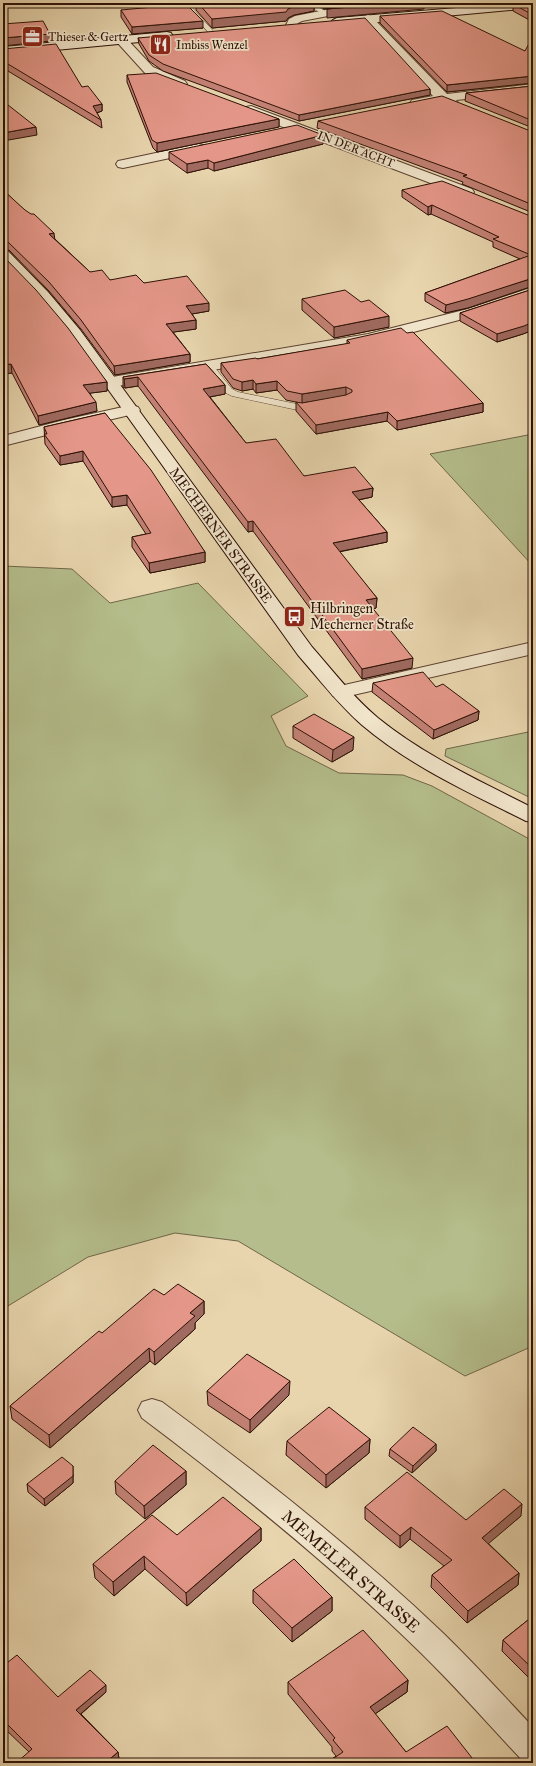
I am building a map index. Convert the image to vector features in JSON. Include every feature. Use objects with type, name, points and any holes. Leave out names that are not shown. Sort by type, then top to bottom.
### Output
[{"type":"street","points":[[292,26],[293,21],[299,18],[380,3]]},
{"type":"street","points":[[277,27],[533,5]]},
{"type":"street","points":[[368,19],[442,98],[466,109]]},
{"type":"street","points":[[197,34],[226,31]]},
{"type":"street","points":[[3,51],[182,35]]},
{"type":"street","points":[[121,40],[149,70],[190,87]]},
{"type":"street","points":[[407,105],[442,98],[533,88]]},
{"type":"street","name":"IN DER ACHT","points":[[240,106],[476,196]]},
{"type":"street","points":[[276,133],[322,123]]},
{"type":"street","points":[[123,164],[207,147]]},
{"type":"street","name":"MECHERNER STRASSE","points":[[3,254],[43,294],[75,333],[112,382],[305,651],[340,692],[370,721],[433,764],[533,816]]},
{"type":"street","points":[[112,382],[368,339],[473,312],[533,291]]},
{"type":"street","points":[[3,441],[64,425],[132,410]]},
{"type":"street","points":[[340,692],[533,648]]},
{"type":"street","name":"MEMELER STRASSE","points":[[152,1410],[265,1497],[342,1560],[432,1643],[533,1749]]},
{"type":"lane","points":[[184,3],[212,33]]},
{"type":"lane","points":[[309,4],[325,13]]},
{"type":"lane","points":[[209,366],[229,390],[235,394],[302,408],[324,404]]},
{"type":"green space","points":[[533,434],[533,566],[430,454]]},
{"type":"green space","points":[[3,566],[72,569],[110,603],[198,583],[308,696],[271,716],[286,746],[339,773],[403,775],[432,786],[533,841],[533,1346],[465,1376],[238,1241],[175,1233],[88,1257],[3,1309]]},
{"type":"green space","points":[[533,731],[533,799],[445,756],[446,749]]},
{"type":"building","points":[[198,3],[308,3],[294,6],[286,12],[212,19]]},
{"type":"building","points":[[358,3],[395,3],[327,9]]},
{"type":"building","points":[[533,3],[533,15],[513,4]]},
{"type":"building","points":[[186,4],[203,21],[132,27],[121,10]]},
{"type":"building","points":[[442,11],[525,51],[533,36],[533,76],[447,85],[380,16]]},
{"type":"building","points":[[365,18],[430,89],[299,115],[163,64],[149,55],[138,38]]},
{"type":"building","points":[[43,21],[50,34],[3,38],[3,24]]},
{"type":"building","points":[[56,44],[82,87],[88,86],[102,104],[93,106],[101,120],[3,61],[3,49]]},
{"type":"building","points":[[156,73],[279,119],[157,143],[152,140],[127,75]]},
{"type":"building","points":[[533,86],[533,121],[466,93]]},
{"type":"building","points":[[442,96],[533,132],[533,205],[463,176],[467,175],[318,121]]},
{"type":"building","points":[[3,101],[36,127],[3,133]]},
{"type":"building","points":[[297,125],[323,135],[214,163],[208,160],[187,164],[169,152]]},
{"type":"building","points":[[442,181],[533,217],[533,278],[446,305],[425,293],[531,255],[493,239],[499,237],[432,205],[428,207],[402,190]]},
{"type":"building","points":[[3,190],[25,210],[31,214],[34,214],[54,233],[49,234],[90,272],[102,270],[110,280],[136,275],[144,283],[187,276],[209,303],[186,306],[196,320],[166,324],[190,354],[114,366],[81,320],[49,282],[8,242],[3,241]]},
{"type":"building","points":[[3,256],[36,290],[68,328],[107,382],[83,385],[96,402],[38,416],[11,364],[3,365]]},
{"type":"building","points":[[533,289],[533,322],[524,326],[497,334],[460,313]]},
{"type":"building","points":[[345,290],[361,302],[369,300],[389,316],[334,327],[302,299]]},
{"type":"building","points":[[401,328],[407,333],[413,332],[483,403],[397,421],[388,412],[316,425],[296,402],[302,403],[346,395],[352,392],[352,390],[346,387],[302,394],[287,391],[277,381],[256,384],[253,380],[242,382],[233,379],[221,363],[257,359],[350,343],[347,340]]},
{"type":"building","points":[[206,364],[225,385],[203,389],[246,443],[276,439],[304,476],[355,467],[373,488],[352,492],[387,532],[333,543],[377,598],[366,600],[413,658],[362,669],[253,521],[248,522],[138,377],[124,379],[123,377]]},
{"type":"building","points":[[105,413],[151,470],[205,552],[149,563],[132,537],[151,533],[127,495],[112,497],[83,451],[60,456],[44,434],[47,434],[44,427]]},
{"type":"building","points":[[423,672],[436,687],[443,684],[479,711],[434,730],[373,683]]},
{"type":"building","points":[[314,714],[354,737],[333,750],[293,726]]},
{"type":"building","points":[[178,1284],[204,1301],[190,1313],[195,1316],[154,1352],[149,1348],[49,1435],[10,1406],[99,1331],[102,1333],[154,1289],[164,1295]]},
{"type":"building","points":[[247,1354],[290,1381],[250,1420],[207,1391]]},
{"type":"building","points":[[329,1407],[370,1439],[326,1475],[287,1441]]},
{"type":"building","points":[[413,1427],[436,1444],[413,1466],[390,1449]]},
{"type":"building","points":[[153,1445],[186,1471],[144,1506],[115,1481]]},
{"type":"building","points":[[62,1457],[73,1466],[73,1476],[44,1499],[27,1484]]},
{"type":"building","points":[[407,1472],[466,1520],[504,1489],[522,1504],[482,1538],[519,1573],[468,1611],[432,1575],[452,1560],[411,1527],[400,1536],[365,1507]]},
{"type":"building","points":[[223,1497],[261,1528],[186,1593],[144,1556],[113,1582],[93,1564],[152,1515],[177,1535]]},
{"type":"building","points":[[294,1559],[332,1597],[292,1628],[253,1590]]},
{"type":"building","points":[[533,1616],[533,1669],[503,1640]]},
{"type":"building","points":[[363,1630],[408,1680],[370,1707],[406,1752],[447,1726],[476,1763],[381,1763],[378,1759],[372,1763],[328,1762],[343,1752],[333,1740],[335,1738],[288,1682]]},
{"type":"building","points":[[17,1655],[58,1697],[90,1670],[106,1685],[76,1710],[118,1752],[105,1763],[16,1763],[32,1749],[3,1720],[3,1666]]},
{"type":"place","name":"Thieser & Gertz","points":[[33,37]]},
{"type":"place","name":"Imbiss Wenzel","points":[[160,45]]},
{"type":"place","name":"Hilbringen Mecherner Straße","points":[[295,616]]}]
